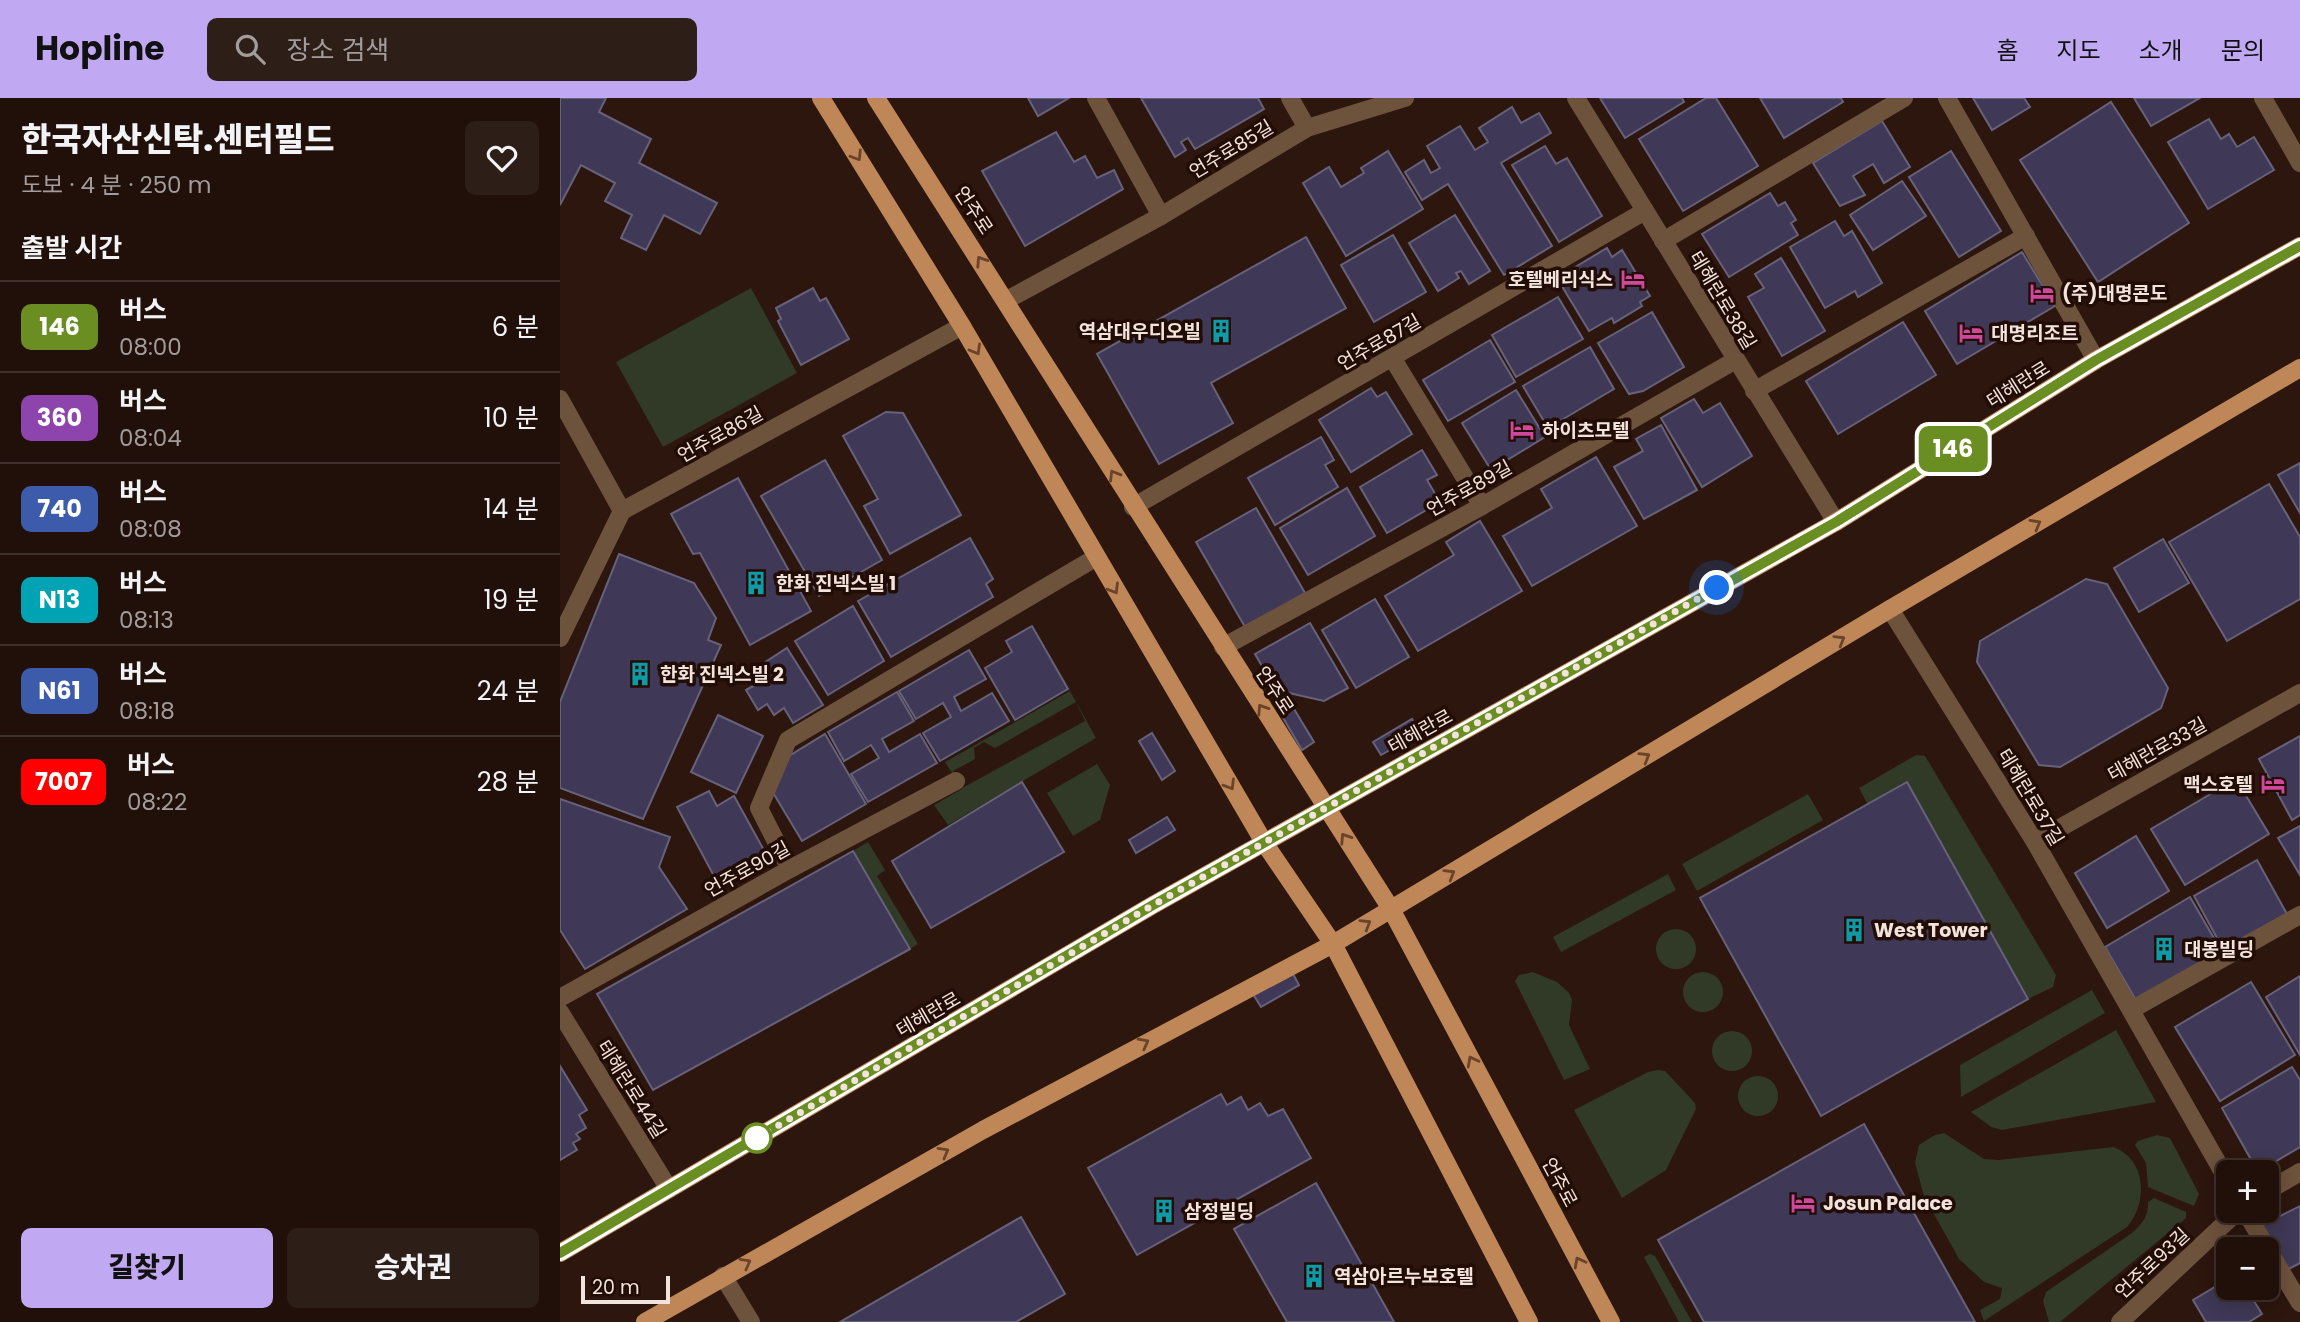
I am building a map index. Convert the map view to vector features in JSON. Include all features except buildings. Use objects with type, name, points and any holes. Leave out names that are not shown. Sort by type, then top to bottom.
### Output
[{"type":"main road","points":[[821,98],[962,326],[1095,558],[1265,844],[1334,944],[1530,1322]]},
{"type":"main road","name":"언주로","points":[[876,98],[1007,300],[1133,507],[1391,909],[1611,1322]]},
{"type":"main road","name":"테헤란로","points":[[560,1253],[1153,905],[1836,522],[2096,360],[2300,246]]},
{"type":"main road","points":[[645,1322],[983,1130],[1334,944],[1891,609],[2300,368]]},
{"type":"street","points":[[1096,98],[1161,216]]},
{"type":"street","points":[[1290,98],[1307,128]]},
{"type":"street","name":"언주로85길","points":[[1007,300],[1161,216],[1307,128],[1405,98]]},
{"type":"street","name":"테헤란로38길","points":[[1576,98],[1734,361],[1836,522]]},
{"type":"street","points":[[1663,241],[1903,98]]},
{"type":"street","points":[[1947,98],[2096,360]]},
{"type":"street","points":[[2263,98],[2300,163]]},
{"type":"street","name":"언주로87길","points":[[1133,507],[1645,211]]},
{"type":"street","points":[[1754,391],[2026,236]]},
{"type":"street","name":"언주로86길","points":[[622,511],[962,326]]},
{"type":"street","points":[[1392,359],[1482,506]]},
{"type":"street","name":"언주로89길","points":[[1223,647],[1482,506],[1734,361]]},
{"type":"street","points":[[560,399],[622,511],[560,638]]},
{"type":"street","points":[[790,869],[759,808],[788,740],[1095,558]]},
{"type":"street","name":"테헤란로37길","points":[[1891,609],[2035,842],[2216,1160]]},
{"type":"street","name":"테헤란로33길","points":[[2035,842],[2300,693]]},
{"type":"street","name":"언주로90길","points":[[560,998],[790,869],[956,781]]},
{"type":"street","points":[[2131,1010],[2300,915]]},
{"type":"street","name":"테헤란로44길","points":[[560,1012],[669,1189]]},
{"type":"street","points":[[2279,1184],[2300,1172]]},
{"type":"street","name":"언주로93길","points":[[2124,1321],[2226,1223]]},
{"type":"street","points":[[2252,1223],[2300,1303]]},
{"type":"street","points":[[723,1276],[751,1322]]},
{"type":"green space","points":[[751,288],[797,373],[663,447],[616,362]]},
{"type":"green space","points":[[1070,691],[1096,738],[948,825],[934,805],[962,789],[945,762]],"holes":[[[1076,702],[1085,721],[962,788],[953,771],[975,759],[974,748],[984,742],[995,748]]]},
{"type":"green space","points":[[1916,755],[1925,756],[2056,975],[2053,987],[2028,999],[1907,783],[1868,805],[1859,788]]},
{"type":"green space","points":[[1097,764],[1110,785],[1100,820],[1073,836],[1047,793]]},
{"type":"green space","points":[[1808,794],[1823,820],[1697,891],[1682,864]]},
{"type":"green space","points":[[868,842],[885,870],[877,876],[918,944],[910,949],[853,851]]},
{"type":"green space","points":[[1668,874],[1676,890],[1561,952],[1553,937]]},
{"type":"green space","points":[[1676,929],[1684,930],[1690,935],[1695,941],[1695,957],[1690,963],[1684,968],[1676,969],[1668,968],[1662,963],[1657,957],[1656,949],[1657,941],[1662,935],[1668,930]]},
{"type":"green space","points":[[1533,972],[1557,982],[1569,993],[1572,1000],[1569,1025],[1590,1069],[1564,1080],[1515,981],[1519,975]]},
{"type":"green space","points":[[1703,972],[1711,973],[1717,978],[1722,984],[1722,1000],[1717,1006],[1711,1011],[1703,1012],[1695,1011],[1689,1006],[1684,1000],[1683,992],[1684,984],[1689,978],[1695,973]]},
{"type":"green space","points":[[2092,990],[2105,1013],[1961,1097],[1960,1065]]},
{"type":"green space","points":[[2116,1030],[2156,1102],[2002,1130],[1991,1127],[1971,1112]]},
{"type":"green space","points":[[1732,1031],[1740,1032],[1746,1037],[1751,1043],[1751,1059],[1746,1065],[1740,1070],[1732,1071],[1724,1070],[1718,1065],[1713,1059],[1712,1051],[1713,1043],[1718,1037],[1724,1032]]},
{"type":"green space","points":[[1665,1071],[1695,1103],[1696,1109],[1666,1170],[1622,1198],[1574,1110],[1648,1072]]},
{"type":"green space","points":[[1758,1076],[1766,1077],[1772,1082],[1777,1088],[1777,1104],[1772,1110],[1766,1115],[1758,1116],[1750,1115],[1744,1110],[1739,1104],[1738,1096],[1739,1088],[1744,1082],[1750,1077]]},
{"type":"green space","points":[[1944,1133],[1984,1159],[1999,1160],[2113,1147],[2124,1153],[2138,1171],[2141,1194],[2134,1217],[2127,1227],[1984,1321],[1980,1310],[2000,1299],[2002,1288],[1984,1282],[1959,1259],[1924,1196],[1915,1163],[1919,1145]]},
{"type":"green space","points":[[2157,1135],[2170,1138],[2199,1194],[2194,1206],[2148,1187],[2146,1163],[2135,1145],[2138,1141]]},
{"type":"green space","points":[[2154,1198],[2186,1212],[2186,1218],[2060,1322],[2049,1322],[2043,1301],[2046,1292],[2132,1233],[2144,1219],[2148,1202]]},
{"type":"green space","points":[[1650,1254],[1655,1256],[1692,1322],[1679,1322],[1644,1257]]},
{"type":"bus line","name":"146","points":[[560,1253],[1032,979],[1153,905],[1836,522],[2096,360],[2300,246]]},
{"type":"place","name":"호텔베리식스","points":[[1633,279]]},
{"type":"place","name":"(주)대명콘도","points":[[2042,293]]},
{"type":"place","name":"역삼대우디오빌","points":[[1221,331]]},
{"type":"place","name":"대명리조트","points":[[1971,333]]},
{"type":"place","name":"하이츠모텔","points":[[1522,430]]},
{"type":"place","name":"한화 진넥스빌 1","points":[[756,583]]},
{"type":"place","name":"한화 진넥스빌 2","points":[[640,674]]},
{"type":"place","name":"맥스호텔","points":[[2273,784]]},
{"type":"place","name":"West Tower","points":[[1854,930]]},
{"type":"place","name":"대봉빌딩","points":[[2164,949]]},
{"type":"place","name":"Josun Palace","points":[[1803,1203]]},
{"type":"place","name":"삼정빌딩","points":[[1164,1211]]},
{"type":"place","name":"역삼아르누보호텔","points":[[1314,1276]]},
{"type":"route","points":[[757,1138],[1032,979],[1153,905],[1717,588]]}]
